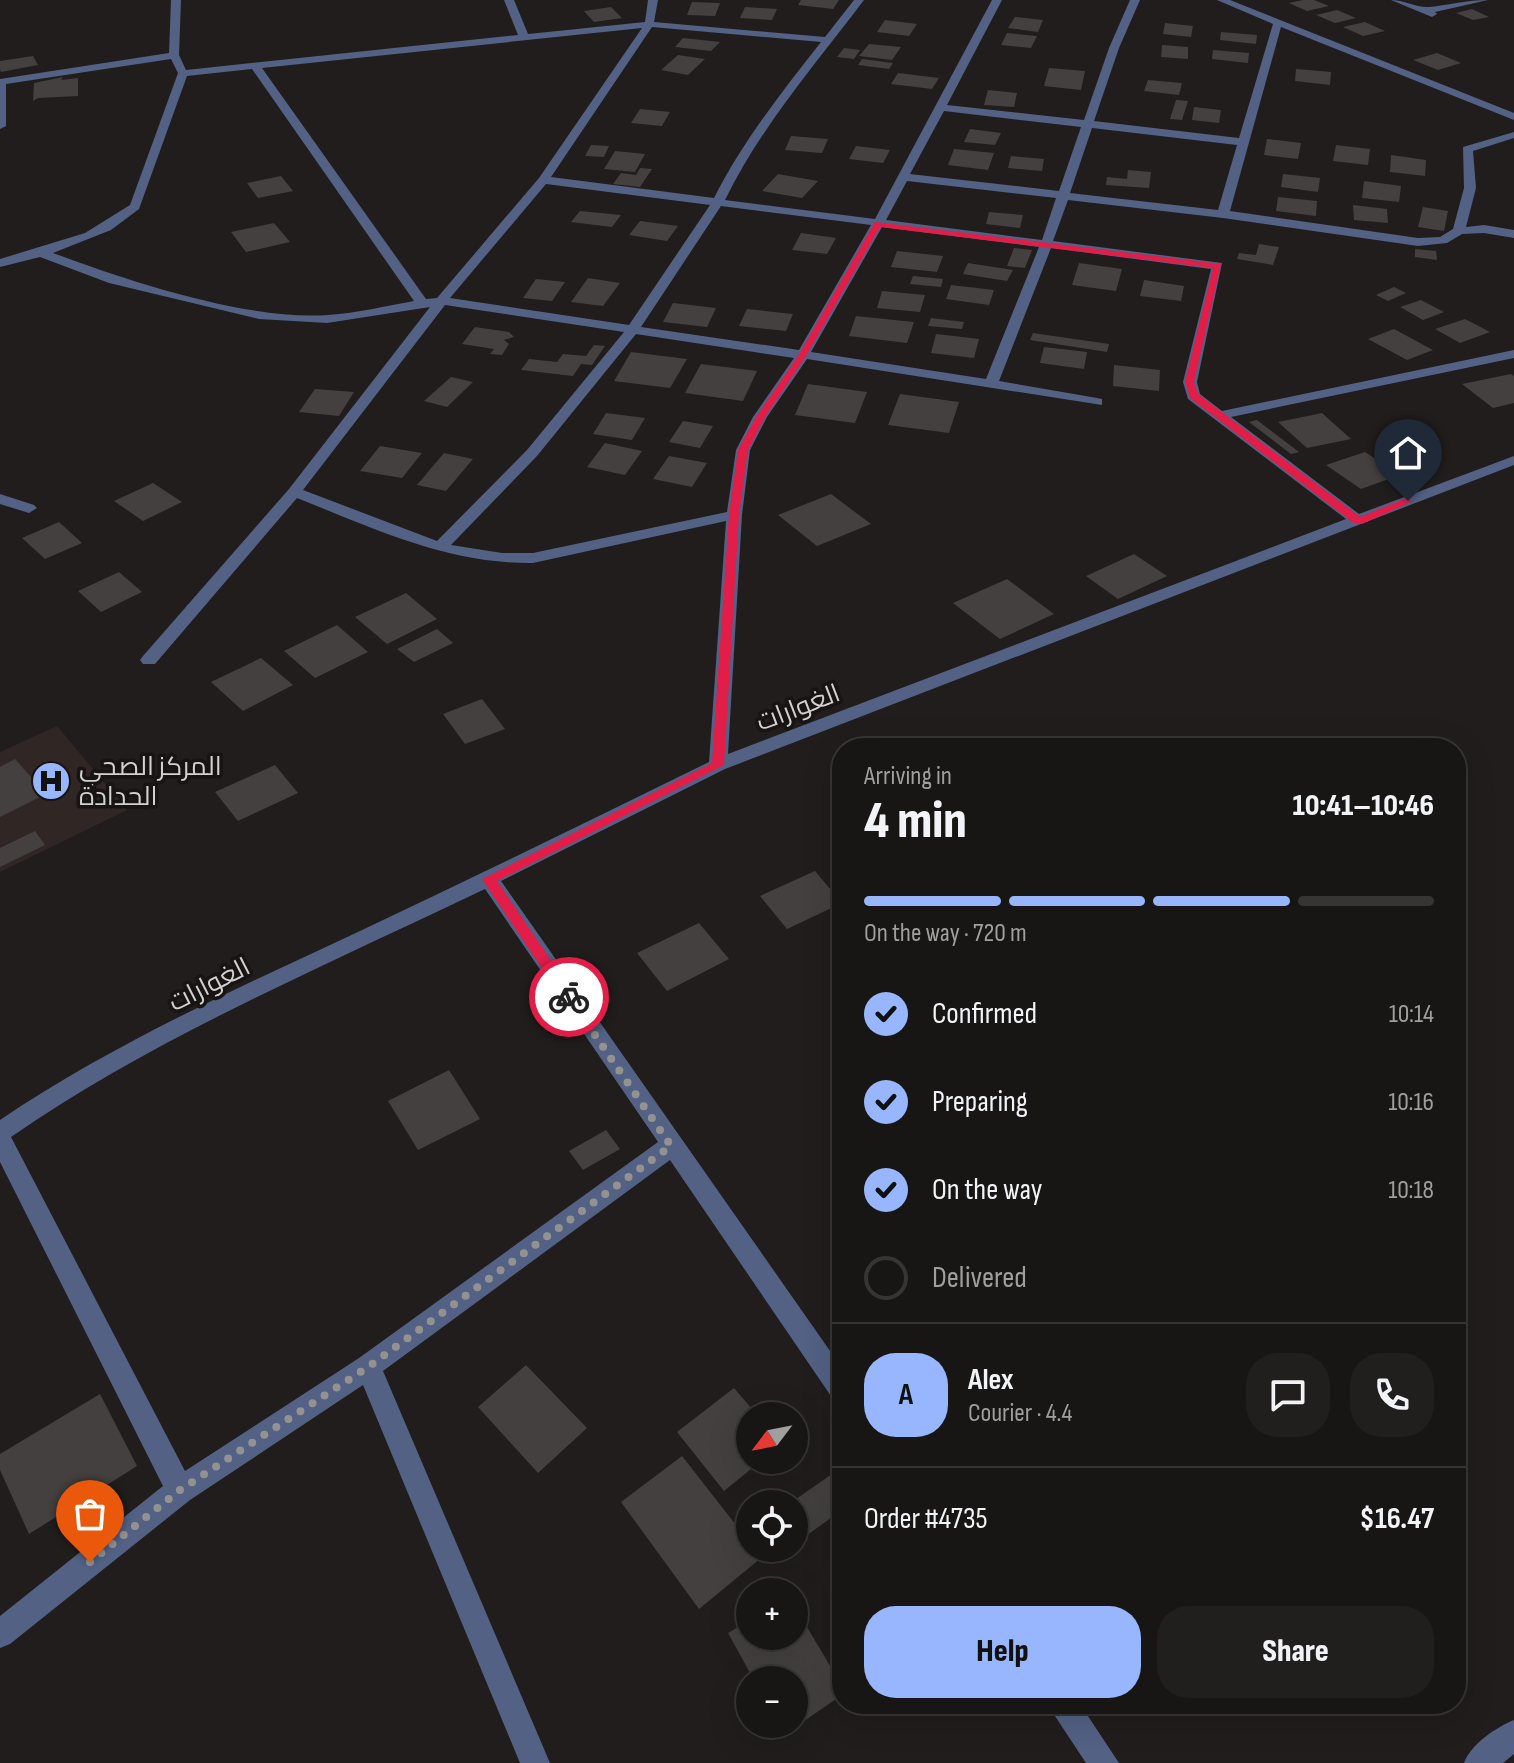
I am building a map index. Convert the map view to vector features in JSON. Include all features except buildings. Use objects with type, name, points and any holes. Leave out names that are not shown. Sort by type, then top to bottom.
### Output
[{"type":"street","points":[[0,263],[39,252],[120,221],[135,206],[183,73],[174,55],[176,0]]},
{"type":"street","points":[[509,0],[524,37]]},
{"type":"street","points":[[149,660],[294,492],[441,301],[543,180],[649,24],[653,0]]},
{"type":"street","points":[[440,547],[532,453],[631,332],[718,202],[740,158],[765,120],[859,0]]},
{"type":"street","points":[[718,765],[734,515],[743,450],[760,417],[802,356],[878,224],[997,0]]},
{"type":"street","points":[[991,384],[1046,245],[1135,0]]},
{"type":"street","points":[[1222,0],[1514,117]]},
{"type":"street","points":[[1396,0],[1428,13],[1483,0]]},
{"type":"street","points":[[1223,214],[1278,22]]},
{"type":"street","points":[[183,73],[649,24],[829,40]]},
{"type":"street","points":[[0,126],[0,82],[174,55]]},
{"type":"street","points":[[255,65],[423,305]]},
{"type":"street","points":[[940,107],[1244,142]]},
{"type":"street","points":[[1459,231],[1470,188],[1467,149],[1514,135]]},
{"type":"street","points":[[902,177],[1223,214],[1418,242],[1443,240],[1459,231],[1484,229],[1514,234]]},
{"type":"street","points":[[543,180],[1218,266],[1190,382],[1193,396],[1359,521]]},
{"type":"street","points":[[39,252],[114,280],[259,315],[327,319],[441,301],[1097,402]]},
{"type":"street","points":[[1217,416],[1514,354]]},
{"type":"street","name":"الغوارات","points":[[0,1132],[41,1104],[208,1012],[489,879],[718,765],[1514,460]]},
{"type":"street","points":[[294,492],[440,547],[479,557],[533,558],[734,515]]},
{"type":"street","points":[[0,499],[29,508]]},
{"type":"street","points":[[489,879],[832,1376]]},
{"type":"street","points":[[0,1139],[180,1490]]},
{"type":"street","points":[[0,1634],[180,1490],[368,1367],[671,1146]]},
{"type":"street","points":[[368,1367],[535,1763]]},
{"type":"street","points":[[1069,1714],[1104,1763]]},
{"type":"street","points":[[1479,1763],[1514,1735]]},
{"type":"shaded area","name":"المركز الصحي الحدادة","points":[[57,726],[127,810],[0,872],[0,752]]},
{"type":"way so far","points":[[90,1562],[180,1490],[368,1367],[671,1146],[569,997]]},
{"type":"place","name":"المركز الصحي الحدادة","points":[[51,781]]},
{"type":"route","points":[[569,997],[489,879],[718,765],[734,515],[743,450],[760,417],[802,356],[878,224],[1218,266],[1190,382],[1193,396],[1359,521],[1408,501]]}]
